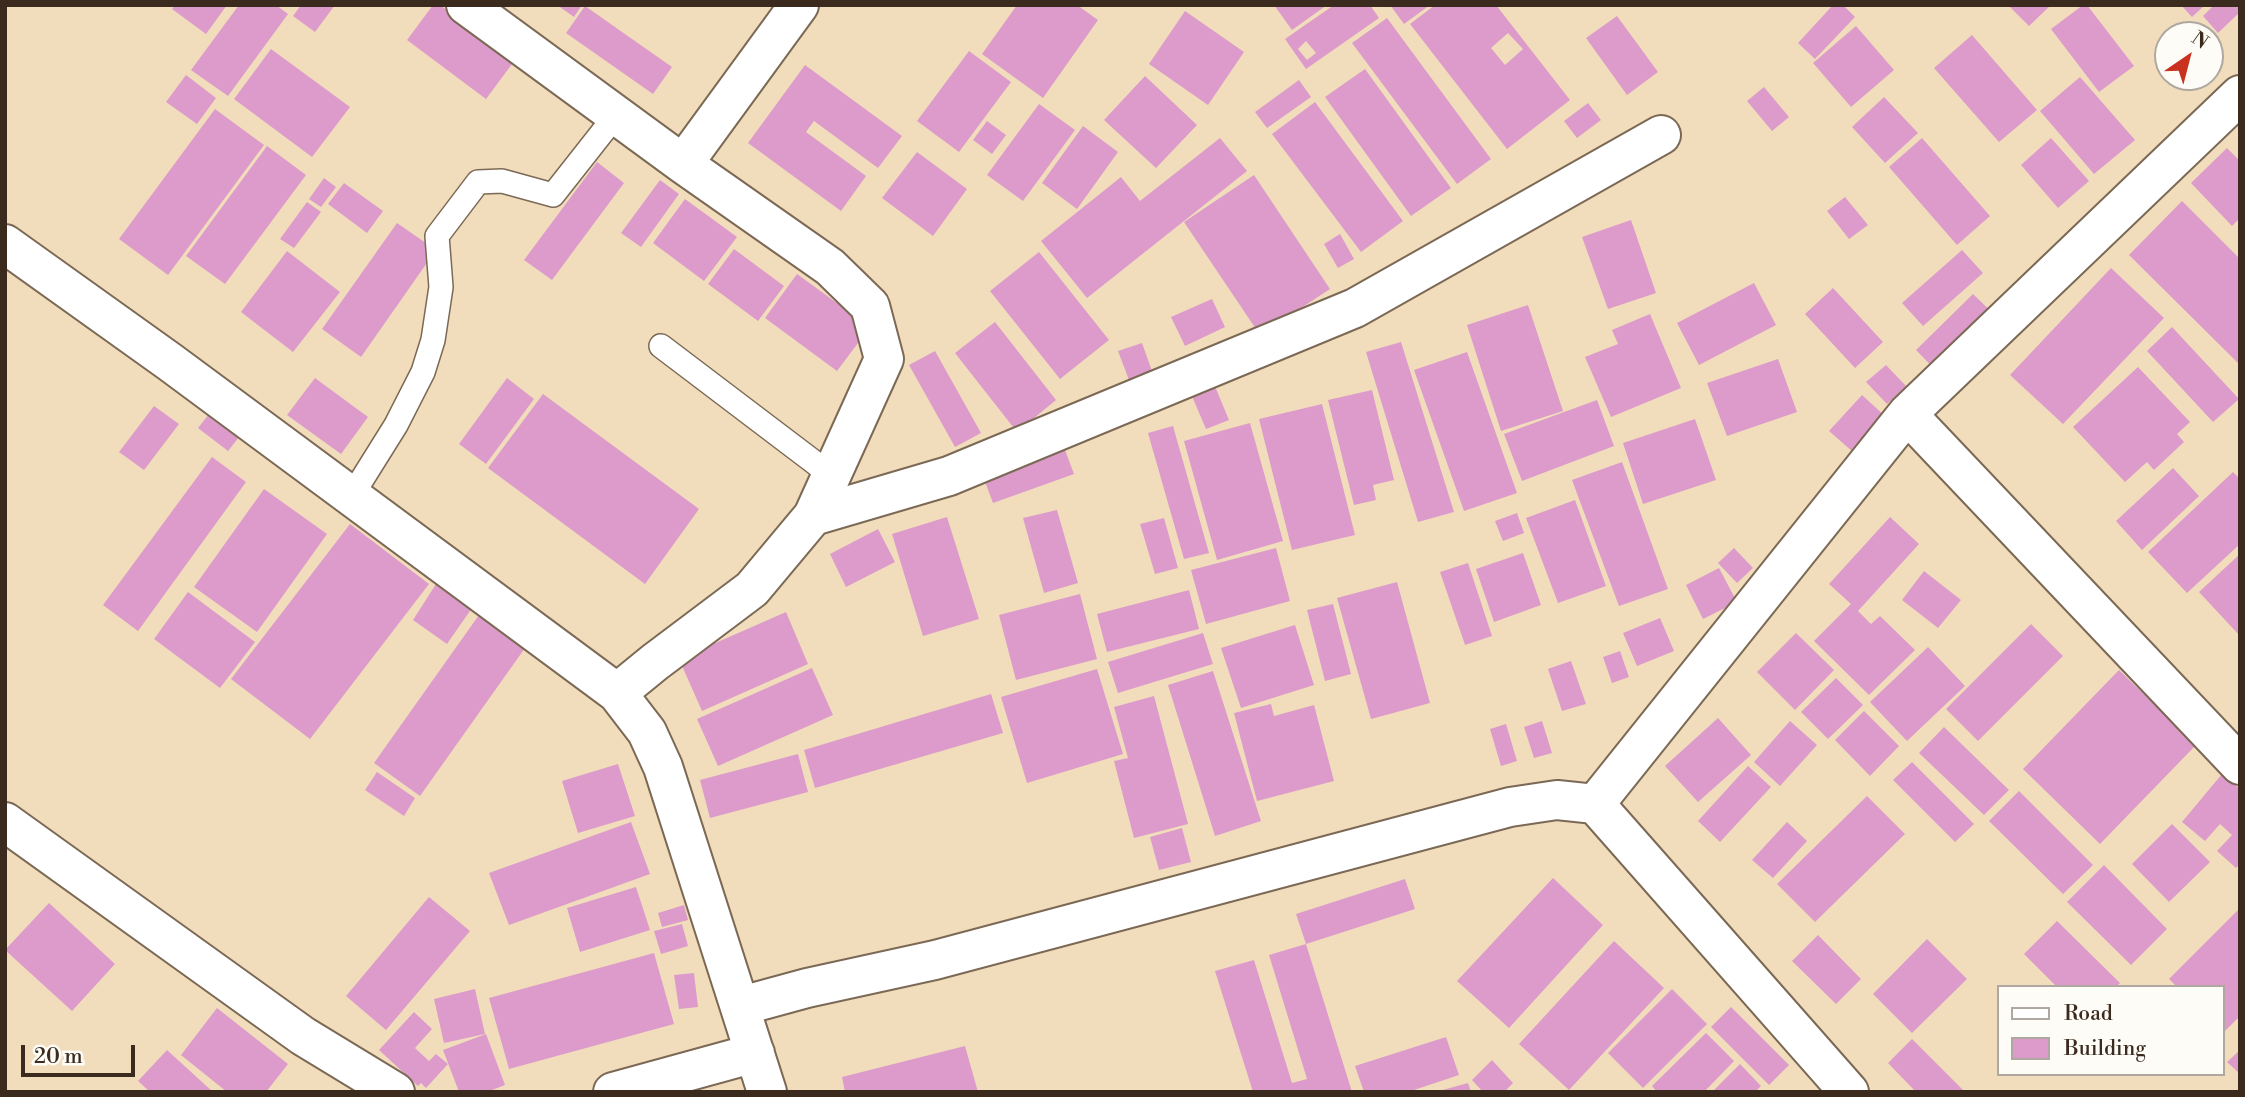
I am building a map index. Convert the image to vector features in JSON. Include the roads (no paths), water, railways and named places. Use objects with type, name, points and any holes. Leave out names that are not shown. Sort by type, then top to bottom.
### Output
[{"type":"street","points":[[466,5],[683,164],[830,267],[870,306],[884,359],[813,516],[752,589],[617,693]]},
{"type":"street","points":[[683,164],[799,5]]},
{"type":"street","points":[[1595,804],[1907,414],[2240,95]]},
{"type":"street","points":[[813,516],[949,475],[1355,308],[1661,135]]},
{"type":"street","points":[[5,244],[617,693],[648,732],[663,767],[767,1092]]},
{"type":"street","points":[[1907,414],[2240,765]]},
{"type":"street","points":[[741,1006],[807,988],[935,960],[1510,807],[1557,800],[1595,804],[1849,1092]]},
{"type":"street","points":[[5,822],[303,1036],[395,1092]]},
{"type":"street","points":[[613,1092],[755,1053]]},
{"type":"lane","points":[[351,497],[396,425],[423,372],[433,340],[441,287],[437,236],[478,181],[502,181],[553,195],[616,115]]},
{"type":"lane","points":[[661,346],[831,475]]}]
